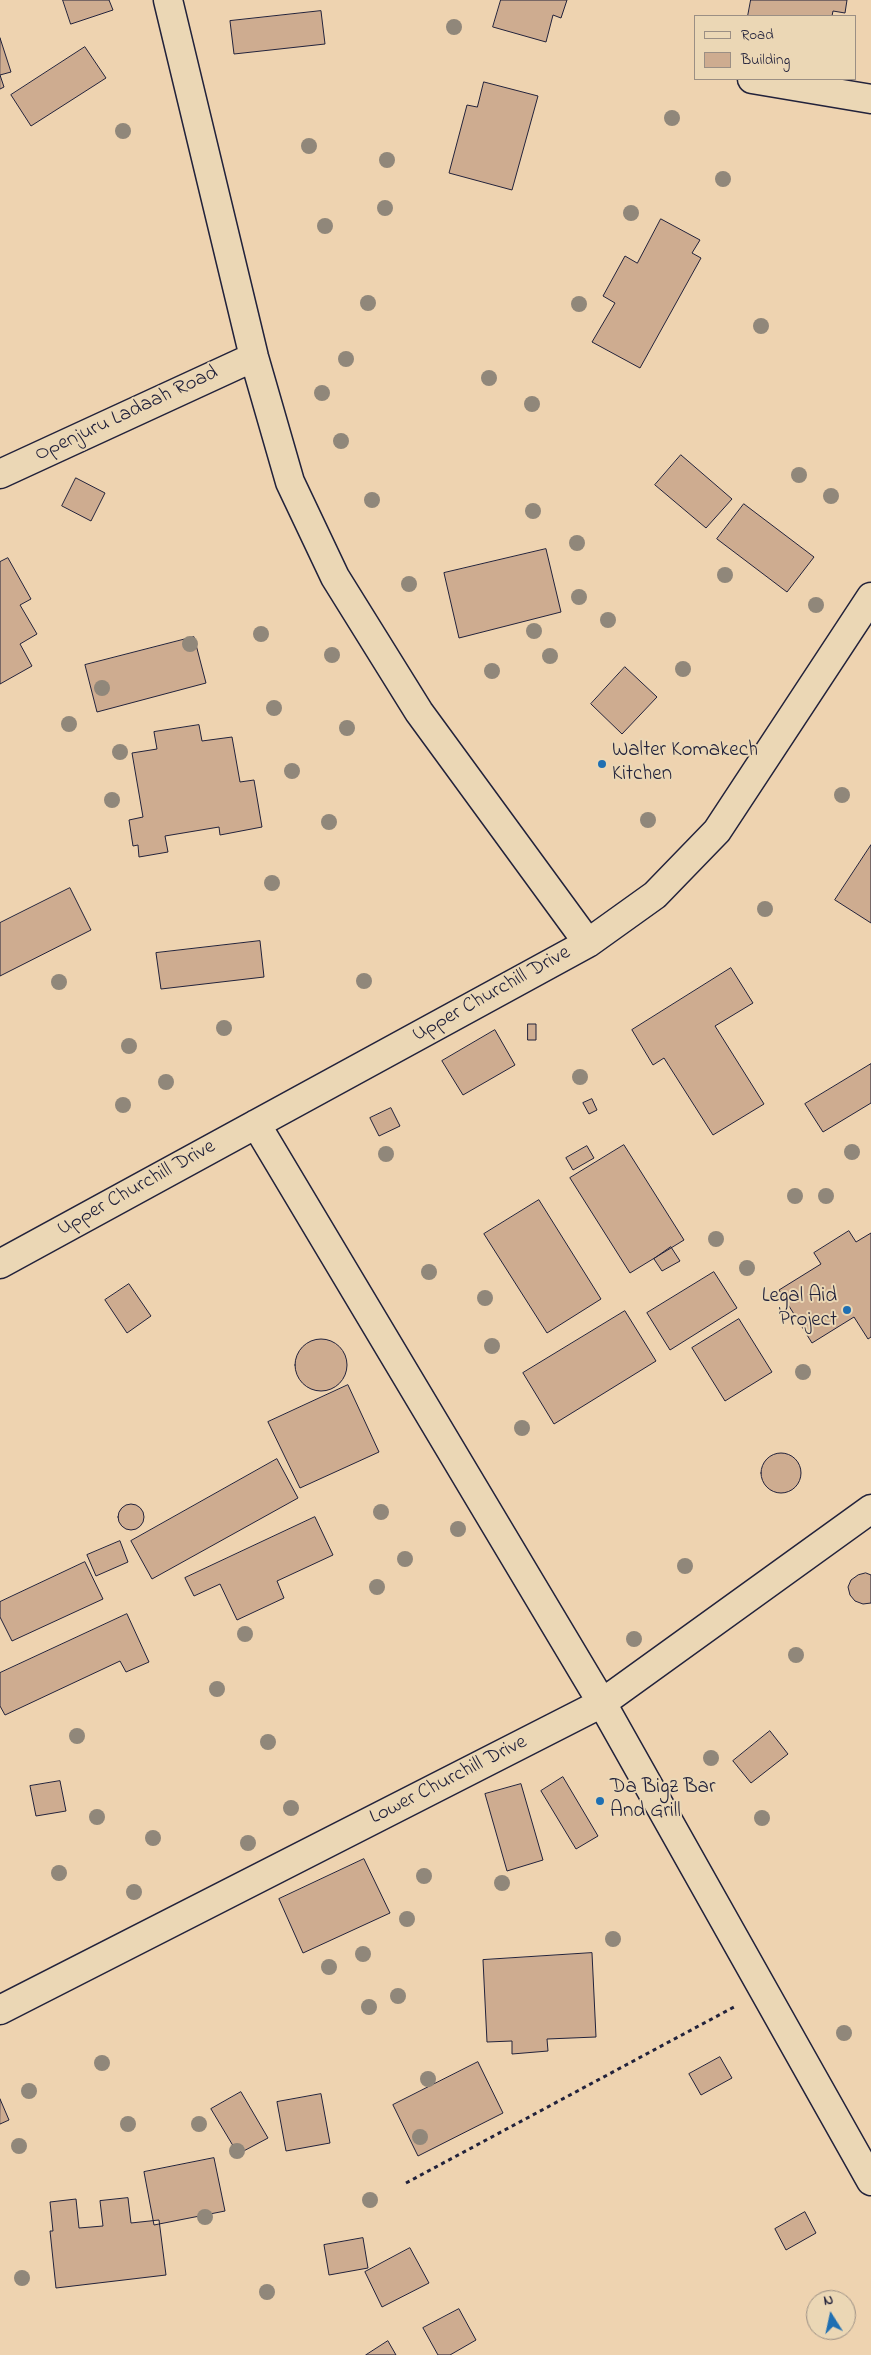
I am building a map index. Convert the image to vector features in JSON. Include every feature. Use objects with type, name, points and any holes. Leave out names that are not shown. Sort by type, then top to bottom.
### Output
[{"type":"street","points":[[168,0],[254,357],[290,482],[335,578],[419,712],[588,943]]},
{"type":"street","points":[[758,80],[871,99]]},
{"type":"street","name":"Openjuru Ladaah Road","points":[[0,474],[254,357]]},
{"type":"street","name":"Upper Churchill Drive","points":[[0,1264],[588,943],[655,895],[717,831],[871,597]]},
{"type":"street","points":[[256,1124],[602,1703],[871,2180]]},
{"type":"street","name":"Lower Churchill Drive","points":[[0,2010],[602,1703],[871,1509]]},
{"type":"path","points":[[406,2183],[765,1991]]},
{"type":"building","points":[[63,0],[109,0],[113,10],[71,24]]},
{"type":"building","points":[[501,0],[567,0],[561,18],[553,15],[546,42],[493,27]]},
{"type":"building","points":[[751,0],[847,0],[845,13],[833,11],[832,15],[748,15]]},
{"type":"building","points":[[321,11],[325,44],[234,54],[230,21]]},
{"type":"building","points":[[0,38],[11,72],[0,75]]},
{"type":"building","points":[[85,47],[106,78],[31,126],[11,95]]},
{"type":"building","points":[[0,75],[4,87],[0,89]]},
{"type":"building","points":[[484,82],[538,96],[512,190],[449,173],[467,105],[477,107]]},
{"type":"building","points":[[661,219],[700,240],[692,253],[701,258],[640,368],[592,342],[615,303],[603,296],[625,256],[637,263]]},
{"type":"building","points":[[681,455],[732,499],[706,528],[655,485]]},
{"type":"building","points":[[76,478],[105,493],[91,521],[62,506]]},
{"type":"building","points":[[744,504],[814,557],[787,592],[717,539]]},
{"type":"building","points":[[546,549],[561,612],[459,638],[444,573]]},
{"type":"building","points":[[8,558],[31,599],[20,605],[37,634],[20,644],[32,666],[0,684],[0,562]]},
{"type":"building","points":[[194,637],[206,683],[97,712],[85,665]]},
{"type":"building","points":[[625,667],[657,697],[622,734],[591,704]]},
{"type":"building","points":[[199,725],[202,741],[232,737],[240,782],[254,780],[262,827],[220,835],[219,827],[165,836],[168,852],[139,857],[138,845],[133,846],[129,820],[143,817],[132,753],[157,749],[154,732]]},
{"type":"building","points":[[871,845],[871,923],[835,900]]},
{"type":"building","points":[[70,888],[91,930],[0,976],[0,923]]},
{"type":"building","points":[[260,941],[264,977],[161,989],[156,953]]},
{"type":"building","points":[[731,968],[753,1003],[715,1026],[764,1104],[713,1135],[664,1058],[653,1065],[632,1030]]},
{"type":"building","points":[[528,1024],[536,1024],[536,1040],[528,1040]]},
{"type":"building","points":[[495,1030],[515,1065],[463,1095],[442,1061]]},
{"type":"building","points":[[871,1064],[871,1103],[823,1132],[805,1104]]},
{"type":"building","points":[[592,1099],[597,1110],[589,1114],[583,1103]]},
{"type":"building","points":[[391,1108],[400,1126],[379,1136],[370,1118]]},
{"type":"building","points":[[624,1145],[684,1240],[630,1273],[570,1178]]},
{"type":"building","points":[[587,1146],[594,1158],[573,1170],[566,1158]]},
{"type":"building","points":[[539,1200],[601,1299],[547,1333],[484,1234]]},
{"type":"building","points":[[849,1231],[856,1242],[871,1233],[871,1337],[868,1339],[854,1317],[812,1343],[779,1290],[821,1264],[814,1253]]},
{"type":"building","points":[[671,1247],[680,1261],[662,1271],[654,1259]]},
{"type":"building","points":[[714,1272],[737,1308],[670,1350],[647,1313]]},
{"type":"building","points":[[129,1284],[151,1316],[127,1333],[105,1300]]},
{"type":"building","points":[[625,1311],[656,1361],[554,1424],[523,1373]]},
{"type":"building","points":[[739,1319],[772,1372],[725,1401],[692,1348]]},
{"type":"building","points":[[316,1339],[326,1339],[340,1346],[347,1360],[347,1370],[340,1384],[326,1391],[316,1391],[306,1387],[299,1380],[295,1370],[295,1360],[299,1350],[306,1343]]},
{"type":"building","points":[[348,1385],[379,1452],[300,1488],[268,1422]]},
{"type":"building","points":[[785,1453],[792,1456],[798,1462],[801,1473],[800,1481],[792,1490],[785,1493],[777,1493],[770,1490],[762,1481],[761,1469],[764,1462],[773,1454]]},
{"type":"building","points":[[277,1459],[298,1498],[152,1579],[131,1541]]},
{"type":"building","points":[[131,1504],[140,1508],[144,1517],[140,1526],[131,1530],[122,1526],[118,1517],[122,1508]]},
{"type":"building","points":[[315,1517],[333,1555],[277,1581],[284,1598],[237,1620],[220,1584],[194,1596],[185,1578]]},
{"type":"building","points":[[120,1541],[128,1562],[96,1576],[87,1555]]},
{"type":"building","points":[[85,1562],[103,1599],[12,1641],[0,1617],[0,1602]]},
{"type":"building","points":[[866,1573],[871,1575],[871,1603],[863,1604],[855,1601],[850,1595],[848,1587],[851,1580],[858,1575]]},
{"type":"building","points":[[127,1614],[149,1662],[126,1672],[120,1661],[5,1715],[0,1706],[0,1673]]},
{"type":"building","points":[[770,1731],[788,1754],[751,1783],[733,1761]]},
{"type":"building","points":[[563,1777],[598,1836],[576,1849],[541,1791]]},
{"type":"building","points":[[60,1781],[66,1811],[36,1816],[30,1786]]},
{"type":"building","points":[[521,1784],[543,1860],[507,1871],[485,1794]]},
{"type":"building","points":[[364,1859],[390,1913],[303,1953],[279,1899]]},
{"type":"building","points":[[592,1953],[596,2037],[547,2039],[548,2051],[512,2054],[512,2041],[487,2042],[483,1960]]},
{"type":"building","points":[[720,2057],[732,2078],[701,2095],[689,2074]]},
{"type":"building","points":[[478,2062],[503,2113],[418,2156],[393,2105]]},
{"type":"building","points":[[241,2092],[268,2138],[238,2154],[211,2109]]},
{"type":"building","points":[[321,2094],[330,2143],[286,2151],[277,2102]]},
{"type":"building","points":[[0,2099],[9,2120],[0,2124]]},
{"type":"building","points":[[214,2158],[225,2211],[154,2225],[144,2172]]},
{"type":"building","points":[[128,2198],[131,2223],[159,2220],[166,2275],[56,2288],[50,2231],[53,2231],[50,2202],[76,2199],[79,2228],[103,2226],[100,2201]]},
{"type":"building","points":[[805,2212],[816,2233],[786,2250],[775,2229]]},
{"type":"building","points":[[363,2238],[368,2268],[329,2275],[324,2245]]},
{"type":"building","points":[[410,2248],[429,2283],[382,2307],[365,2272]]},
{"type":"building","points":[[459,2309],[476,2340],[450,2355],[438,2355],[423,2328]]},
{"type":"building","points":[[388,2341],[396,2355],[366,2355]]},
{"type":"place","name":"Walter Komakech Kitchen","points":[[602,764]]},
{"type":"place","name":"Legal Aid Project","points":[[847,1310]]},
{"type":"place","name":"Da Bigz Bar And Grill","points":[[600,1801]]}]
